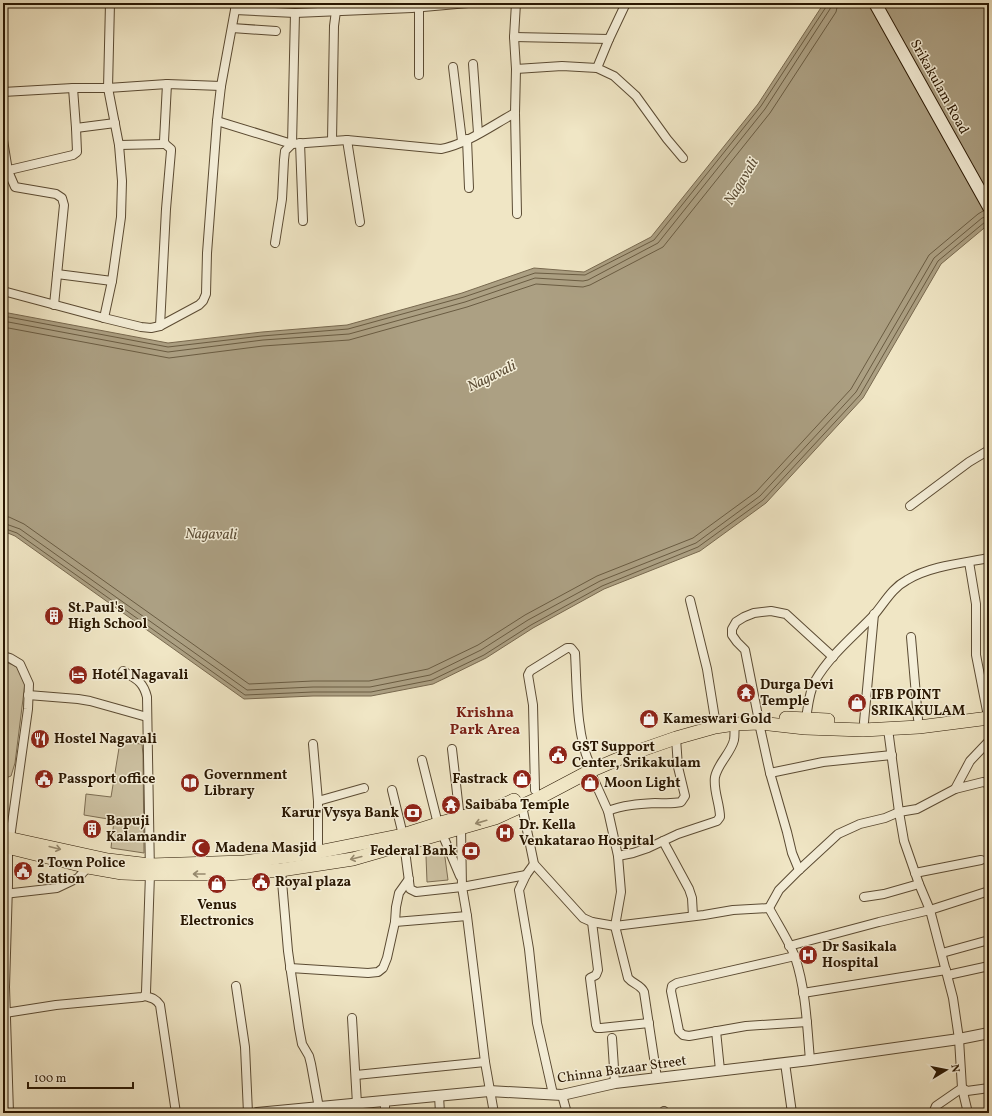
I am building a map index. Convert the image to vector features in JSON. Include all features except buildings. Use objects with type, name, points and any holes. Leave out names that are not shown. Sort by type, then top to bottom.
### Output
[{"type":"main road","name":"Srikakulam Road","points":[[875,3],[989,207]]},
{"type":"main road","points":[[6,842],[108,860],[150,870],[227,874],[281,870],[318,858],[403,839],[460,823],[495,818],[522,806],[590,768],[676,738],[715,728],[758,720],[806,719],[864,722],[988,713]]},
{"type":"main road","points":[[460,823],[673,731],[715,719],[738,717],[805,728],[863,730],[888,729],[988,713]]},
{"type":"main road","points":[[6,842],[88,867],[122,873],[244,862],[318,858]]},
{"type":"street","points":[[104,318],[112,281],[121,217],[122,182],[119,145],[108,88],[110,3]]},
{"type":"street","points":[[3,291],[104,318],[151,328],[160,326],[199,306],[206,294],[207,253],[217,121],[221,86],[236,6],[294,12],[419,8],[468,3]]},
{"type":"street","points":[[516,3],[514,37],[516,70],[515,113],[517,214]]},
{"type":"street","points":[[597,68],[626,3]]},
{"type":"street","points":[[419,8],[419,75]]},
{"type":"street","points":[[332,140],[334,33],[336,11]]},
{"type":"street","points":[[275,243],[282,198],[285,151],[292,144],[294,12]]},
{"type":"street","points":[[232,28],[276,31]]},
{"type":"street","points":[[514,37],[609,39]]},
{"type":"street","points":[[473,64],[478,133]]},
{"type":"street","points":[[516,70],[562,66],[597,68],[614,76],[636,96],[667,139],[683,158]]},
{"type":"street","points":[[453,67],[464,140],[469,188]]},
{"type":"street","points":[[160,326],[166,209],[171,151],[165,144],[164,136],[167,84]]},
{"type":"street","points":[[3,92],[167,84],[221,86]]},
{"type":"street","points":[[6,171],[73,155],[77,152],[73,88]]},
{"type":"street","points":[[217,121],[292,144],[347,140],[441,149],[464,140],[515,113]]},
{"type":"street","points":[[76,128],[115,123]]},
{"type":"street","points":[[3,140],[6,171],[15,188],[56,194],[62,198],[64,205],[54,305]]},
{"type":"street","points":[[347,140],[360,222]]},
{"type":"street","points":[[300,143],[304,221]]},
{"type":"street","points":[[119,145],[165,144]]},
{"type":"street","points":[[57,274],[112,281]]},
{"type":"street","points":[[910,506],[969,462],[989,450]]},
{"type":"street","points":[[806,719],[810,694],[815,681],[833,657],[874,614],[893,590],[906,580],[927,571],[989,558]]},
{"type":"street","points":[[969,562],[976,604],[976,655],[988,713]]},
{"type":"street","points":[[690,600],[707,669],[715,719]]},
{"type":"street","points":[[799,870],[792,853],[788,832],[770,773],[758,720],[745,650],[732,635],[732,629],[736,622],[754,613],[771,611],[786,614],[833,657]]},
{"type":"street","points":[[864,722],[874,614]]},
{"type":"street","points":[[911,637],[918,719]]},
{"type":"street","points":[[535,790],[533,705],[528,675],[530,671],[567,648],[571,648],[575,653],[580,724],[587,758],[608,811],[618,856],[621,892],[615,926],[628,978],[631,982],[642,988],[644,992],[657,1078]]},
{"type":"street","points":[[3,656],[20,664],[28,684],[28,709],[6,842],[5,1013],[9,1113]]},
{"type":"street","points":[[123,671],[140,681],[145,688],[147,697],[150,870],[147,987],[145,996]]},
{"type":"street","points":[[28,695],[90,701],[147,717]]},
{"type":"street","points":[[618,856],[638,851],[678,834],[716,821],[720,817],[715,777],[734,740],[735,724]]},
{"type":"street","points":[[888,729],[904,841],[930,910],[953,998],[959,1039],[962,1088],[968,1113]]},
{"type":"street","points":[[608,811],[618,807],[639,804],[674,804],[680,802],[685,796],[678,767],[676,738]]},
{"type":"street","points":[[955,789],[970,761],[989,741]]},
{"type":"street","points":[[313,744],[318,801],[318,858]]},
{"type":"street","points":[[452,749],[460,823],[462,884],[489,1091],[494,1113]]},
{"type":"street","points":[[770,773],[824,762],[892,755]]},
{"type":"street","points":[[422,760],[440,828],[462,884]]},
{"type":"street","points":[[769,908],[779,890],[838,834],[860,824],[884,818],[899,812],[917,809],[955,789],[983,782],[989,784]]},
{"type":"street","points":[[318,801],[364,788]]},
{"type":"street","points":[[392,790],[403,839],[410,889],[416,892],[526,875]]},
{"type":"street","points":[[522,806],[534,864],[583,918],[592,922],[615,926],[733,910],[769,908]]},
{"type":"street","points":[[663,841],[689,889],[692,898],[693,916]]},
{"type":"street","points":[[915,873],[981,860]]},
{"type":"street","points":[[534,864],[526,875],[519,890],[529,949],[537,1023],[558,1095],[567,1113]]},
{"type":"street","points":[[5,894],[57,888],[78,878],[88,867]]},
{"type":"street","points":[[281,870],[290,968],[299,1028],[302,1044],[309,1056],[319,1108]]},
{"type":"street","points":[[290,968],[368,973],[378,972],[383,968],[387,958],[396,922],[396,907],[399,893],[409,879]]},
{"type":"street","points":[[864,897],[884,894],[919,884]]},
{"type":"street","points":[[789,946],[930,910],[989,890]]},
{"type":"street","points":[[769,908],[795,956],[803,993],[810,1060]]},
{"type":"street","points":[[396,922],[467,916]]},
{"type":"street","points":[[592,922],[598,970],[596,975],[590,978],[597,1028],[649,1023]]},
{"type":"street","points":[[942,953],[989,940]]},
{"type":"street","points":[[795,956],[677,983],[672,986],[671,991],[679,1031],[683,1036],[746,1026],[807,1022]]},
{"type":"street","points":[[803,993],[989,966]]},
{"type":"street","points":[[236,986],[245,1047],[248,1113]]},
{"type":"street","points":[[5,1013],[56,1005],[140,998],[145,996],[154,998],[160,1005],[176,1113]]},
{"type":"street","points":[[352,1018],[357,1104]]},
{"type":"street","points":[[716,1031],[720,1070]]},
{"type":"street","name":"Chinna Bazaar Street","points":[[257,1113],[489,1091],[558,1095],[615,1083],[810,1060],[959,1039],[989,1033]]},
{"type":"street","points":[[612,1038],[615,1083]]},
{"type":"street","points":[[356,1075],[485,1062]]},
{"type":"street","points":[[785,1063],[792,1113]]},
{"type":"street","points":[[962,1088],[967,1091],[989,1088]]},
{"type":"street","points":[[933,1113],[936,1106],[962,1088]]},
{"type":"street","points":[[440,1096],[440,1113]]},
{"type":"street","points":[[385,1101],[385,1113]]},
{"type":"shaded area","points":[[3,661],[21,670],[25,683],[15,763],[11,776],[3,779]]},
{"type":"shaded area","points":[[120,742],[142,744],[144,853],[111,848],[114,820],[84,815],[86,794],[111,797]]},
{"type":"shaded area","points":[[444,850],[448,880],[427,882],[426,856]]},
{"type":"water","name":"Nagavali","points":[[824,3],[989,3],[989,224],[941,264],[863,398],[766,503],[700,551],[604,589],[533,628],[486,658],[433,684],[371,696],[313,696],[244,699],[15,536],[3,531],[3,312],[168,343],[262,332],[347,325],[462,293],[534,268],[584,272],[651,237],[758,104]]},
{"type":"place","name":"St.Paul's High School","points":[[54,616]]},
{"type":"place","name":"Hotel Nagavali","points":[[78,675]]},
{"type":"place","name":"Durga Devi Temple","points":[[746,693]]},
{"type":"place","name":"IFB POINT SRIKAKULAM","points":[[857,703]]},
{"type":"place","name":"Kameswari Gold","points":[[649,719]]},
{"type":"place","name":"Hostel Nagavali","points":[[40,739]]},
{"type":"place","name":"GST Support Center, Srikakulam","points":[[558,755]]},
{"type":"place","name":"Passport office","points":[[44,779]]},
{"type":"place","name":"Fastrack","points":[[522,779]]},
{"type":"place","name":"Government Library","points":[[190,783]]},
{"type":"place","name":"Moon Light","points":[[590,783]]},
{"type":"place","name":"Saibaba Temple","points":[[451,805]]},
{"type":"place","name":"Karur Vysya Bank","points":[[413,813]]},
{"type":"place","name":"Bapuji Kalamandir","points":[[92,829]]},
{"type":"place","name":"Dr. Kella Venkatarao Hospital","points":[[505,833]]},
{"type":"place","name":"Madena Masjid","points":[[201,848]]},
{"type":"place","name":"Federal Bank","points":[[471,851]]},
{"type":"place","name":"2 Town Police Station","points":[[23,871]]},
{"type":"place","name":"Royal plaza","points":[[261,882]]},
{"type":"place","name":"Venus Electronics","points":[[217,884]]},
{"type":"place","name":"Dr Sasikala Hospital","points":[[808,955]]},
{"type":"district","name":"Krishna Park Area","points":[[485,722]]}]
